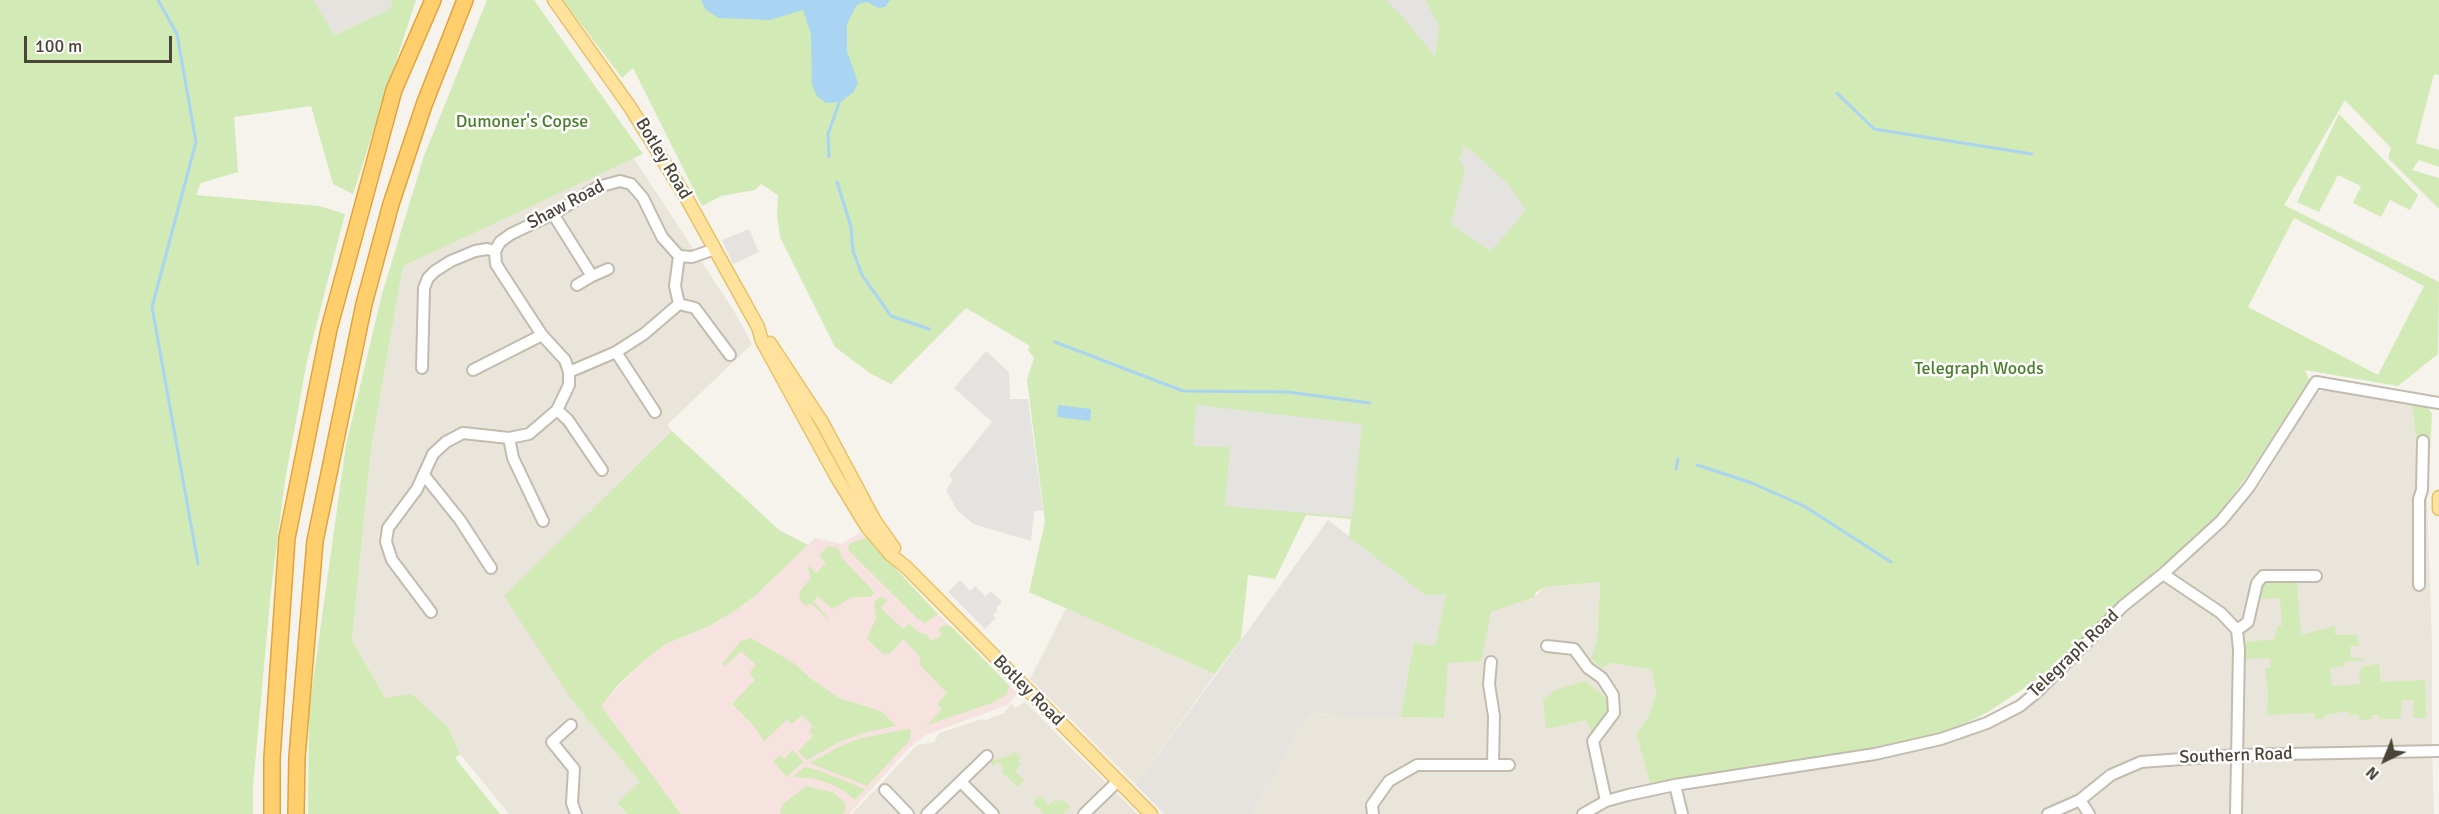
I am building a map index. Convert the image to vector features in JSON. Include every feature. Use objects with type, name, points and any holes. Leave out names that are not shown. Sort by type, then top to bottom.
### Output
[{"type":"highway","points":[[272,814],[272,758],[289,527],[329,328],[394,90],[433,0]]},
{"type":"highway","points":[[296,814],[297,757],[315,542],[345,394],[364,304],[391,204],[424,105],[465,0]]},
{"type":"main road","name":"Botley Road","points":[[554,0],[630,106],[687,198],[758,327],[795,378],[822,422],[875,521],[906,567],[1151,814]]},
{"type":"main road","points":[[2439,501],[2439,509]]},
{"type":"street","name":"Shaw Road","points":[[495,251],[500,242],[511,234],[553,214],[598,187],[612,182],[627,182],[643,198],[662,237],[679,256]]},
{"type":"street","points":[[553,214],[592,276]]},
{"type":"street","points":[[422,368],[424,288],[428,278],[451,261],[475,251],[487,249],[495,251],[496,264],[542,335],[565,360],[569,372],[569,385],[557,410],[529,434],[509,438],[463,433],[446,442],[433,453],[417,489],[387,528],[386,543],[392,560],[431,612]]},
{"type":"street","points":[[679,304],[675,286],[679,256],[692,257],[715,249]]},
{"type":"street","points":[[577,285],[608,269]]},
{"type":"street","points":[[679,304],[695,308],[719,332],[730,355]]},
{"type":"street","points":[[569,372],[616,352],[656,326],[679,304]]},
{"type":"street","points":[[473,370],[542,335]]},
{"type":"street","points":[[616,352],[655,412]]},
{"type":"street","name":"Telegraph Road","points":[[1582,814],[1606,801],[1675,786],[1875,754],[1941,739],[1987,723],[2020,705],[2037,692],[2123,606],[2163,574],[2220,520],[2242,496],[2316,381],[2439,403]]},
{"type":"street","points":[[557,410],[568,420],[602,470]]},
{"type":"street","points":[[509,438],[513,458],[543,521]]},
{"type":"street","points":[[2419,585],[2419,499],[2422,490],[2423,441]]},
{"type":"street","points":[[424,475],[460,520],[491,568]]},
{"type":"street","points":[[2419,499],[2439,501]]},
{"type":"street","points":[[2163,574],[2221,613],[2236,630],[2239,649],[2236,814]]},
{"type":"street","points":[[2236,630],[2248,622],[2257,583],[2263,576],[2316,576]]},
{"type":"street","points":[[1547,646],[1574,649],[1588,668],[1602,678],[1613,696],[1614,713],[1593,741],[1606,801]]},
{"type":"street","points":[[1491,662],[1489,684],[1494,716],[1493,765]]},
{"type":"street","points":[[571,725],[552,742],[574,769],[572,803],[576,814]]},
{"type":"street","name":"Southern Road","points":[[2048,814],[2080,800],[2111,775],[2141,762],[2237,755],[2439,751]]},
{"type":"street","points":[[927,814],[953,788],[962,783],[987,756]]},
{"type":"street","points":[[1372,814],[1372,805],[1389,782],[1417,765],[1509,765]]},
{"type":"street","points":[[1084,814],[1118,781]]},
{"type":"street","points":[[962,783],[993,814]]},
{"type":"street","points":[[1675,786],[1682,814]]},
{"type":"street","points":[[885,790],[908,814]]},
{"type":"street","points":[[2080,800],[2089,814]]},
{"type":"shaded area","points":[[313,0],[392,0],[390,9],[335,35]]},
{"type":"shaded area","points":[[1385,0],[1426,0],[1439,27],[1435,57],[1402,16]]},
{"type":"shaded area","points":[[1462,146],[1472,151],[1508,184],[1526,210],[1491,251],[1451,224],[1465,170],[1459,158],[1463,153]]},
{"type":"shaded area","points":[[633,157],[734,311],[752,344],[667,425],[672,431],[571,699],[641,782],[617,803],[626,814],[509,814],[460,754],[448,727],[385,698],[352,640],[371,449],[403,266]]},
{"type":"shaded area","points":[[749,229],[759,252],[733,264],[722,240]]},
{"type":"shaded area","points":[[986,351],[1009,372],[1010,399],[1028,399],[1043,511],[1034,511],[1031,541],[973,524],[957,510],[946,490],[953,480],[949,475],[992,422],[954,388]]},
{"type":"shaded area","points":[[2327,388],[2412,405],[2416,439],[2425,438],[2432,645],[2434,814],[1252,814],[1309,714],[1443,718],[1448,662],[1491,612],[1535,597],[1544,587],[1600,582],[1597,641],[1611,663],[1651,668],[1656,692],[1649,716],[1636,734],[1654,796],[1887,758],[1954,739],[1995,724],[2034,701],[2131,607],[2221,530],[2261,483],[2314,395]]},
{"type":"shaded area","points":[[1196,405],[1362,424],[1352,517],[1225,506],[1230,447],[1193,446]]},
{"type":"shaded area","points":[[1328,520],[1425,595],[1446,595],[1435,646],[1414,642],[1400,717],[1309,714],[1252,814],[1164,814],[1136,785]]},
{"type":"shaded area","points":[[860,532],[1018,694],[1007,705],[926,735],[909,748],[849,814],[682,814],[598,707],[645,660],[666,644],[707,627],[735,611],[757,594],[815,538],[842,544]]},
{"type":"shaded area","points":[[960,580],[970,591],[975,586],[985,596],[991,591],[1002,602],[993,615],[996,618],[985,629],[948,592]]},
{"type":"shaded area","points":[[1066,608],[1215,674],[1136,785],[1030,679]]},
{"type":"shaded area","points":[[1025,702],[1138,814],[852,814],[917,745],[934,742],[939,733],[982,719],[986,720],[1004,713],[1011,704],[1015,708]]},
{"type":"green space","points":[[0,0],[313,0],[335,35],[390,9],[392,0],[416,0],[353,194],[333,184],[311,106],[234,117],[238,172],[201,183],[196,195],[319,206],[345,214],[307,361],[285,480],[271,590],[253,786],[253,814],[0,814]]},
{"type":"green space","name":"Dumoner's Copse","points":[[487,0],[534,0],[643,154],[403,266],[371,449],[352,640],[385,698],[411,694],[448,727],[460,754],[455,758],[500,814],[308,814],[309,710],[346,445],[382,294],[424,156]]},
{"type":"green space","name":"Telegraph Woods","points":[[563,0],[2439,0],[2439,75],[2434,74],[2416,143],[2439,150],[2439,167],[2419,160],[2412,170],[2439,178],[2439,209],[2388,158],[2391,148],[2345,100],[2284,205],[2439,282],[2438,354],[2398,386],[2305,370],[2309,380],[2250,472],[2213,522],[2124,598],[2047,673],[1988,712],[1954,729],[1851,753],[1650,783],[1636,734],[1649,716],[1656,692],[1651,669],[1611,663],[1602,668],[1591,658],[1597,641],[1600,582],[1544,587],[1535,593],[1535,597],[1491,612],[1481,661],[1448,663],[1444,718],[1400,717],[1414,642],[1435,646],[1446,595],[1425,595],[1349,537],[1351,519],[1306,515],[1275,579],[1248,575],[1241,639],[1215,674],[1029,592],[1045,522],[1027,380],[1034,358],[1028,350],[1030,346],[966,308],[891,384],[871,374],[835,347],[780,237],[777,215],[778,195],[761,184],[755,190],[721,196],[702,206],[633,68],[622,78]],"holes":[[[2294,218],[2424,286],[2378,375],[2248,307]]]},
{"type":"green space","points":[[2339,114],[2418,195],[2410,210],[2390,200],[2381,217],[2353,203],[2361,186],[2338,175],[2319,212],[2297,202]]},
{"type":"green space","points":[[2412,405],[2428,408],[2432,414],[2428,490],[2424,438],[2416,439]]},
{"type":"green space","points":[[672,431],[779,530],[808,545],[757,594],[735,611],[707,627],[666,644],[645,660],[618,685],[601,706],[681,814],[627,814],[617,803],[640,782],[571,699],[504,596]]},
{"type":"green space","points":[[866,538],[938,614],[925,623],[918,619],[850,552],[848,549],[850,543]]},
{"type":"green space","points":[[828,546],[838,548],[842,558],[874,592],[871,597],[852,597],[832,609],[818,596],[813,601],[828,620],[811,603],[806,607],[799,595],[810,579],[808,565],[816,573],[826,563],[819,555]]},
{"type":"green space","points":[[2278,578],[2297,583],[2301,635],[2335,626],[2335,635],[2357,635],[2360,646],[2350,646],[2350,658],[2363,658],[2363,660],[2344,662],[2344,666],[2330,668],[2332,686],[2360,684],[2359,672],[2362,667],[2379,663],[2381,682],[2425,680],[2426,718],[2413,718],[2414,700],[2403,700],[2400,719],[2379,719],[2378,715],[2372,715],[2372,719],[2359,720],[2359,715],[2348,715],[2348,711],[2325,715],[2324,719],[2314,719],[2314,713],[2267,715],[2268,693],[2265,668],[2270,668],[2270,658],[2245,659],[2246,642],[2275,639],[2277,627],[2282,626],[2280,598],[2258,599],[2260,586]]},
{"type":"green space","points":[[882,597],[887,600],[881,608],[903,629],[909,624],[920,633],[926,634],[931,641],[942,635],[938,629],[942,626],[947,625],[953,628],[1009,685],[1007,694],[992,703],[927,725],[942,709],[937,704],[947,693],[919,664],[921,658],[903,639],[890,653],[884,655],[867,639],[876,618],[874,604]]},
{"type":"green space","points":[[751,638],[795,664],[810,678],[839,698],[881,711],[896,726],[866,732],[839,742],[807,760],[798,751],[813,736],[809,731],[813,726],[802,715],[792,724],[787,720],[764,741],[752,724],[732,704],[755,680],[749,673],[756,665],[741,651],[724,667],[723,663],[741,641]]},
{"type":"green space","points":[[1585,681],[1607,699],[1608,711],[1603,720],[1592,732],[1586,720],[1546,729],[1543,700],[1555,690]]},
{"type":"green space","points":[[911,730],[910,740],[867,786],[810,763],[842,745],[862,738]]},
{"type":"green space","points":[[793,750],[803,762],[787,777],[773,762],[780,755],[784,759]]},
{"type":"green space","points":[[1014,751],[1021,758],[1018,761],[1021,764],[1015,771],[1024,780],[1017,787],[1001,771],[1004,768],[998,762],[992,767],[991,761],[1010,756]]},
{"type":"green space","points":[[804,767],[865,789],[855,800],[831,784],[812,778],[793,777]]},
{"type":"green space","points":[[806,786],[834,793],[845,803],[845,811],[842,814],[780,814],[782,805]]},
{"type":"green space","points":[[1040,796],[1049,805],[1056,799],[1059,802],[1062,799],[1070,807],[1063,814],[1044,814],[1033,803]]},
{"type":"water","points":[[701,0],[890,0],[885,7],[878,8],[867,2],[858,4],[855,8],[847,24],[847,51],[858,83],[854,91],[841,102],[826,103],[817,96],[812,85],[811,34],[803,10],[770,20],[719,18],[706,10]]},
{"type":"water","points":[[1058,405],[1091,409],[1090,421],[1057,417]]},
{"type":"waterway","points":[[158,0],[177,34],[196,142],[152,307],[198,564]]},
{"type":"waterway","points":[[1837,93],[1874,129],[2032,154]]},
{"type":"waterway","points":[[829,157],[828,134],[839,103]]},
{"type":"waterway","points":[[837,182],[851,227],[853,251],[862,275],[891,316],[929,329]]},
{"type":"waterway","points":[[1055,342],[1183,391],[1288,392],[1370,403]]},
{"type":"waterway","points":[[1676,469],[1678,459]]},
{"type":"waterway","points":[[1697,465],[1752,483],[1804,506],[1891,562]]}]
